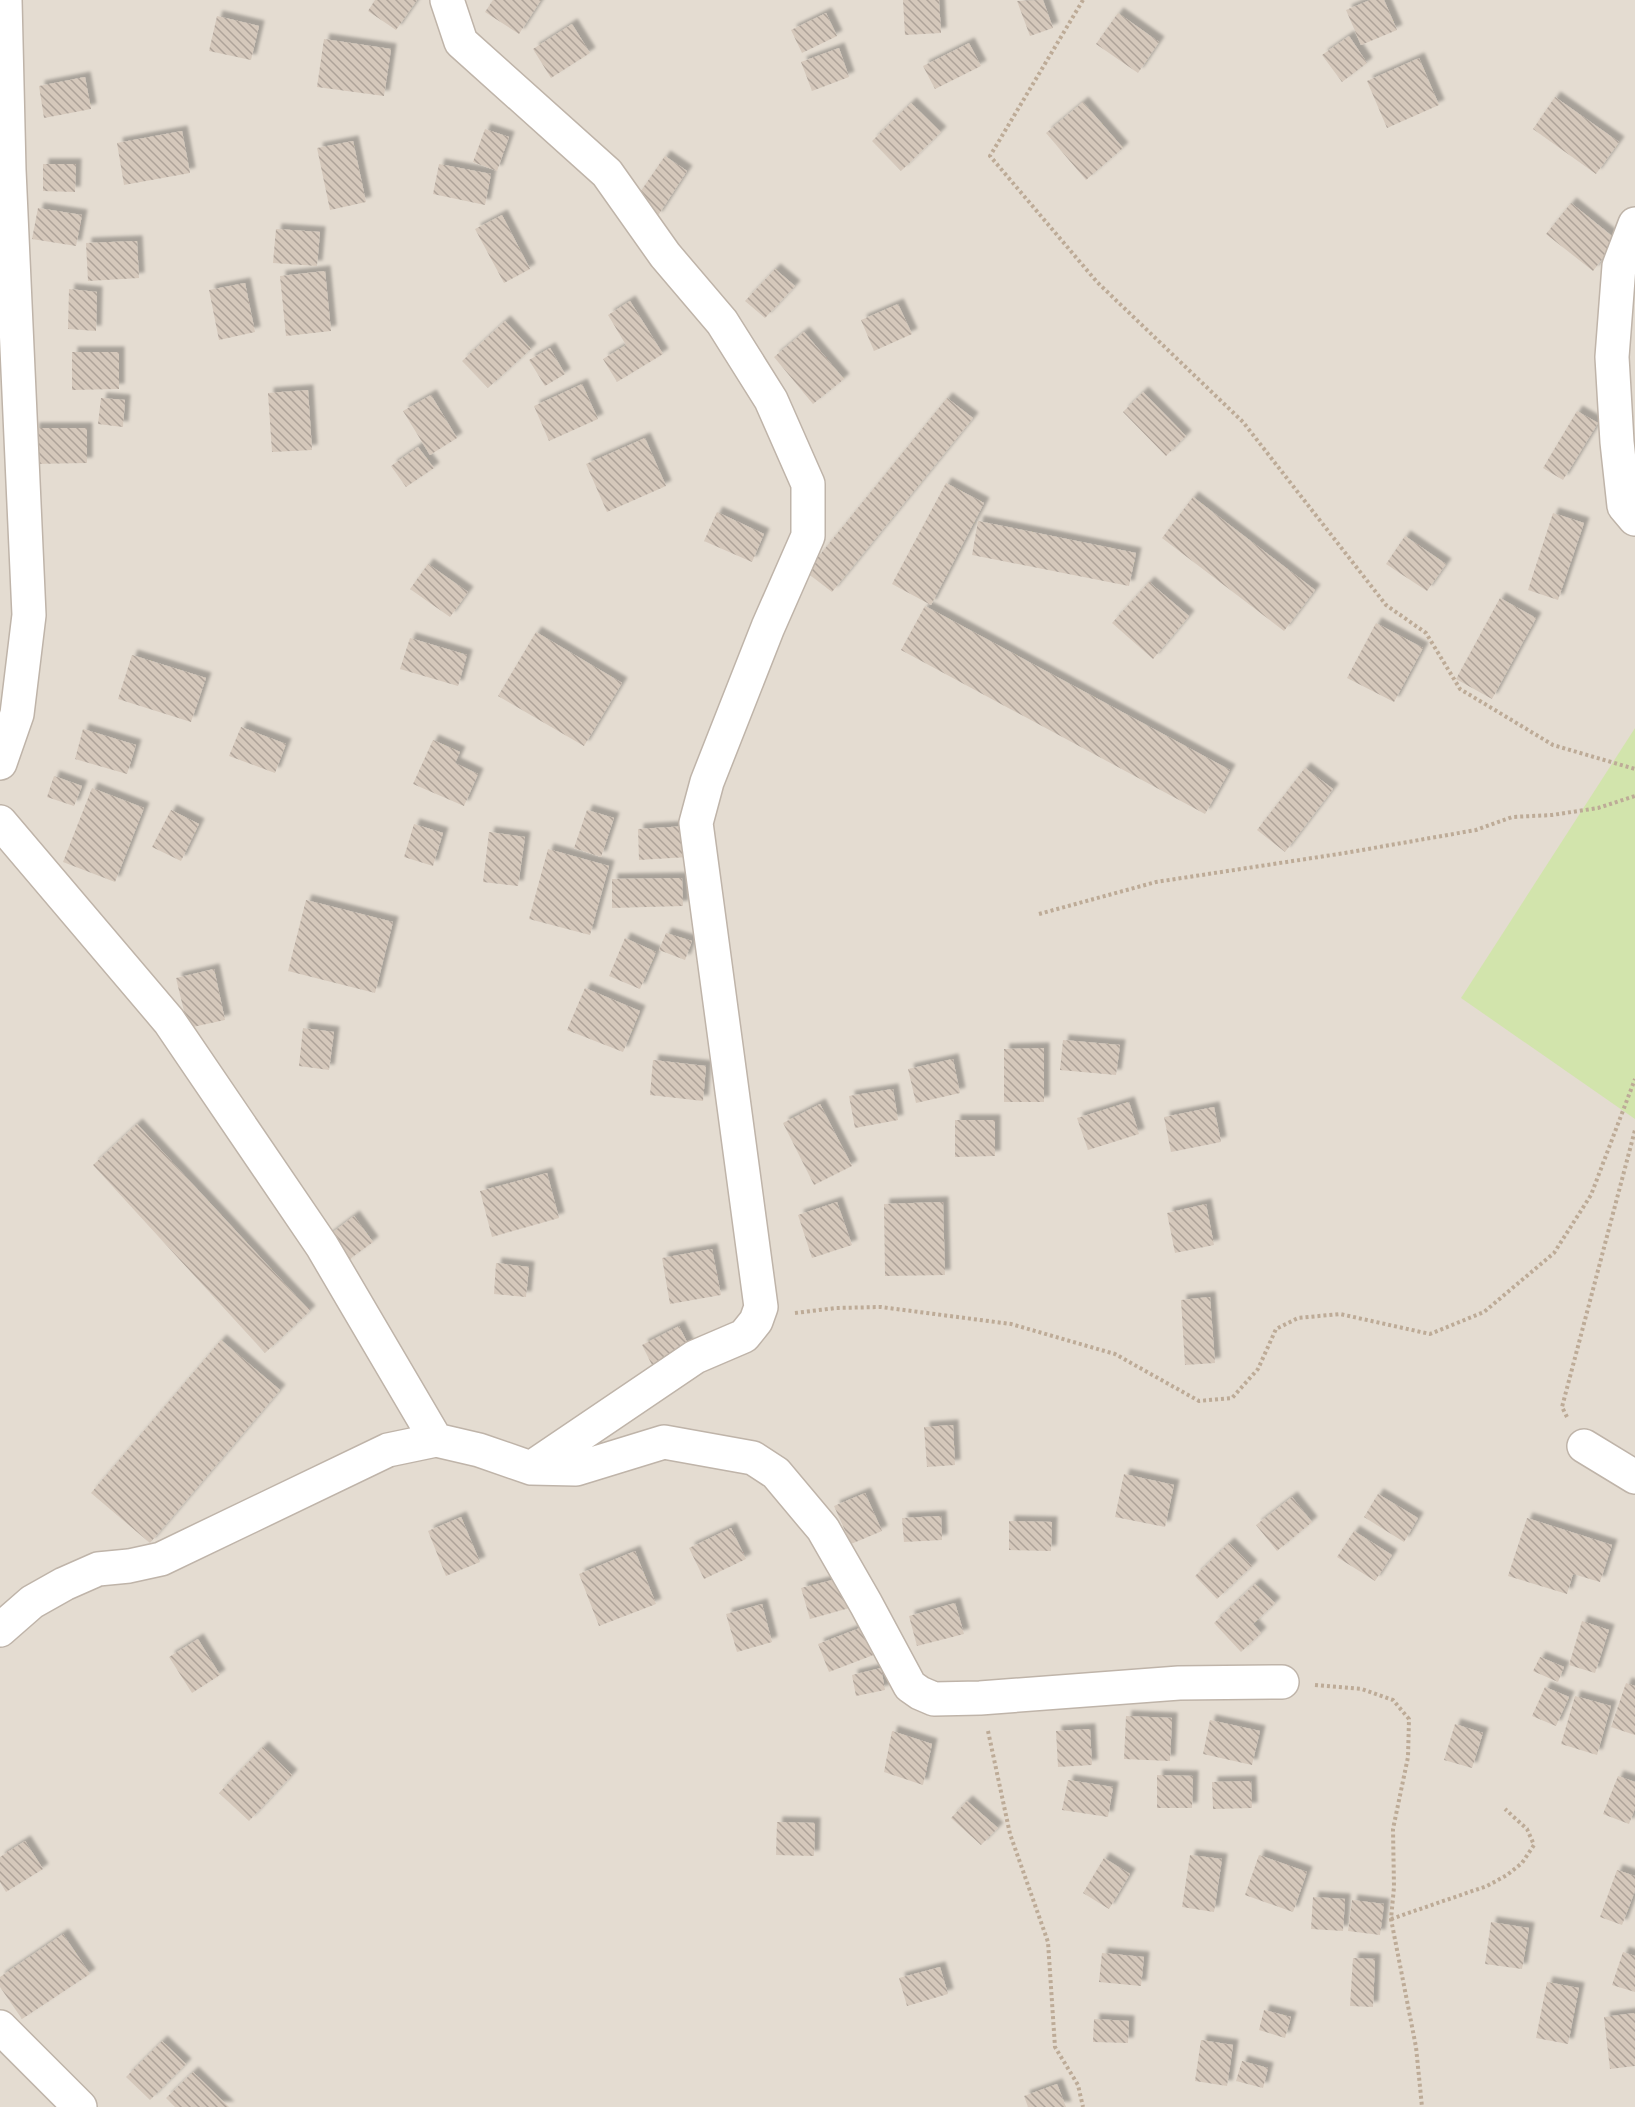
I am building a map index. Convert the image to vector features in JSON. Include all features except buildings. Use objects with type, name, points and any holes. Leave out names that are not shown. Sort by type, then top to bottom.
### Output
[{"type":"street","points":[[0,763],[17,714],[29,615],[9,194],[5,0]]},
{"type":"street","points":[[447,0],[461,42],[607,173],[665,255],[722,322],[771,400],[808,484],[808,536],[768,627],[707,782],[696,823],[761,1307],[756,1321],[744,1336],[695,1356],[531,1468]]},
{"type":"street","points":[[1635,224],[1619,266],[1612,357],[1617,442],[1624,506],[1635,519]]},
{"type":"street","points":[[0,822],[169,1021],[322,1246],[436,1440]]},
{"type":"street","points":[[0,1630],[32,1602],[64,1584],[98,1569],[129,1566],[161,1559],[388,1450],[436,1440],[479,1450],[531,1468],[576,1469],[664,1442],[753,1458],[776,1473],[824,1529],[910,1686],[920,1693],[934,1698],[980,1698],[1179,1683],[1281,1682]]},
{"type":"street","points":[[1584,1446],[1635,1477]]},
{"type":"street","points":[[0,2027],[80,2107]]},
{"type":"path","points":[[1083,0],[990,156],[1097,282],[1243,422],[1386,605],[1426,633],[1460,689],[1553,745],[1635,769]]},
{"type":"path","points":[[1039,914],[1156,882],[1476,830],[1512,817],[1552,815],[1598,808],[1635,796]]},
{"type":"path","points":[[756,1321],[810,1310],[880,1307],[1011,1324],[1115,1354],[1199,1401],[1232,1398],[1257,1369],[1276,1329],[1298,1318],[1340,1314],[1430,1334],[1484,1312],[1554,1253],[1591,1195],[1635,1079]]},
{"type":"path","points":[[1584,1446],[1562,1407],[1635,1130]]},
{"type":"path","points":[[1281,1682],[1362,1689],[1393,1700],[1409,1719],[1408,1757],[1394,1829],[1394,1887],[1391,1919],[1414,2037],[1422,2107]]},
{"type":"path","points":[[980,1698],[1010,1834],[1048,1942],[1055,2047],[1078,2085],[1083,2107]]},
{"type":"path","points":[[1391,1919],[1487,1886],[1522,1863],[1534,1845],[1527,1829],[1505,1809]]},
{"type":"shaded area","points":[[0,0],[1635,0],[1635,2107],[0,2107]]},
{"type":"green space","points":[[1635,728],[1635,1119],[1461,998]]}]
